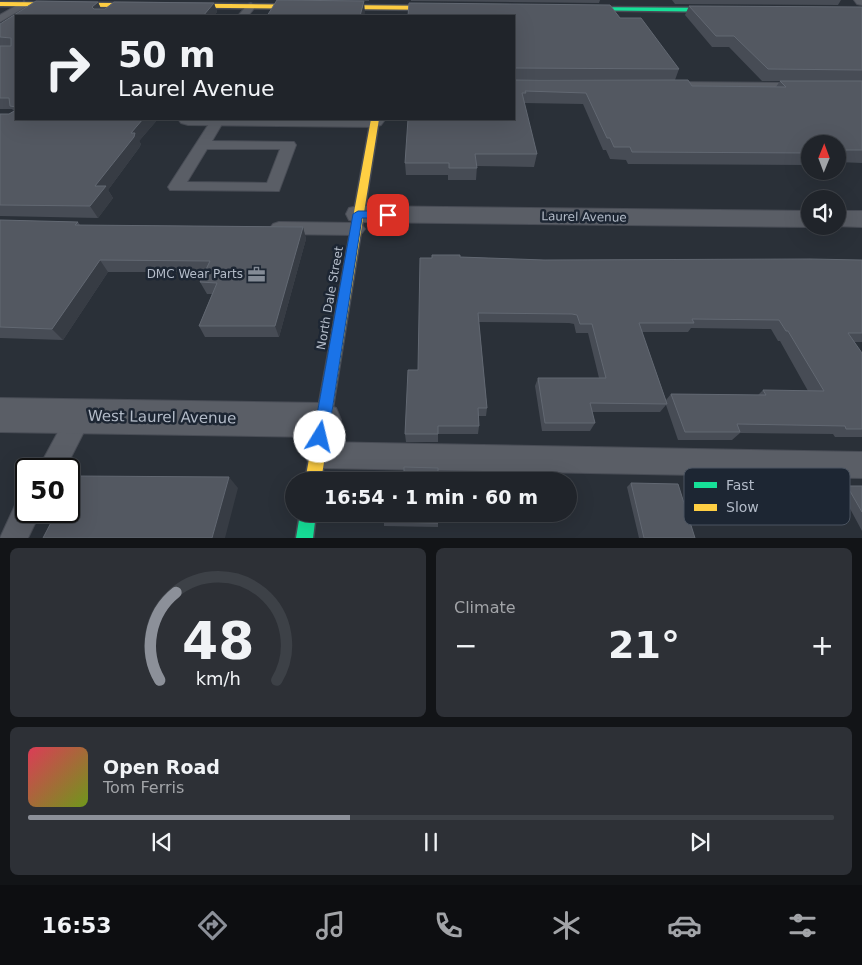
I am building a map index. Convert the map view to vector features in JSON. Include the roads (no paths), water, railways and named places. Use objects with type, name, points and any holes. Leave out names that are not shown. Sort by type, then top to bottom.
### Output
[{"type":"street","points":[[0,4],[457,8]]},
{"type":"street","points":[[561,9],[735,10]]},
{"type":"street","name":"North Dale Street","points":[[315,472],[374,120]]},
{"type":"street","name":"Laurel Avenue","points":[[357,222],[801,219]]},
{"type":"street","points":[[846,219],[862,219]]},
{"type":"street","name":"West Laurel Avenue","points":[[0,415],[324,420]]},
{"type":"street","points":[[304,538],[307,522]]},
{"type":"lane","points":[[0,19],[24,4]]},
{"type":"lane","points":[[104,15],[117,5]]},
{"type":"lane","points":[[244,15],[251,6]]},
{"type":"lane","points":[[653,86],[812,87]]},
{"type":"lane","points":[[202,145],[289,145],[273,188],[176,187],[217,120]]},
{"type":"lane","points":[[266,228],[357,222]]},
{"type":"lane","points":[[57,458],[80,416]]},
{"type":"lane","points":[[318,455],[862,465]]},
{"type":"lane","points":[[13,538],[21,523]]},
{"type":"place","name":"DMC Wear Parts","points":[[257,274]]}]
